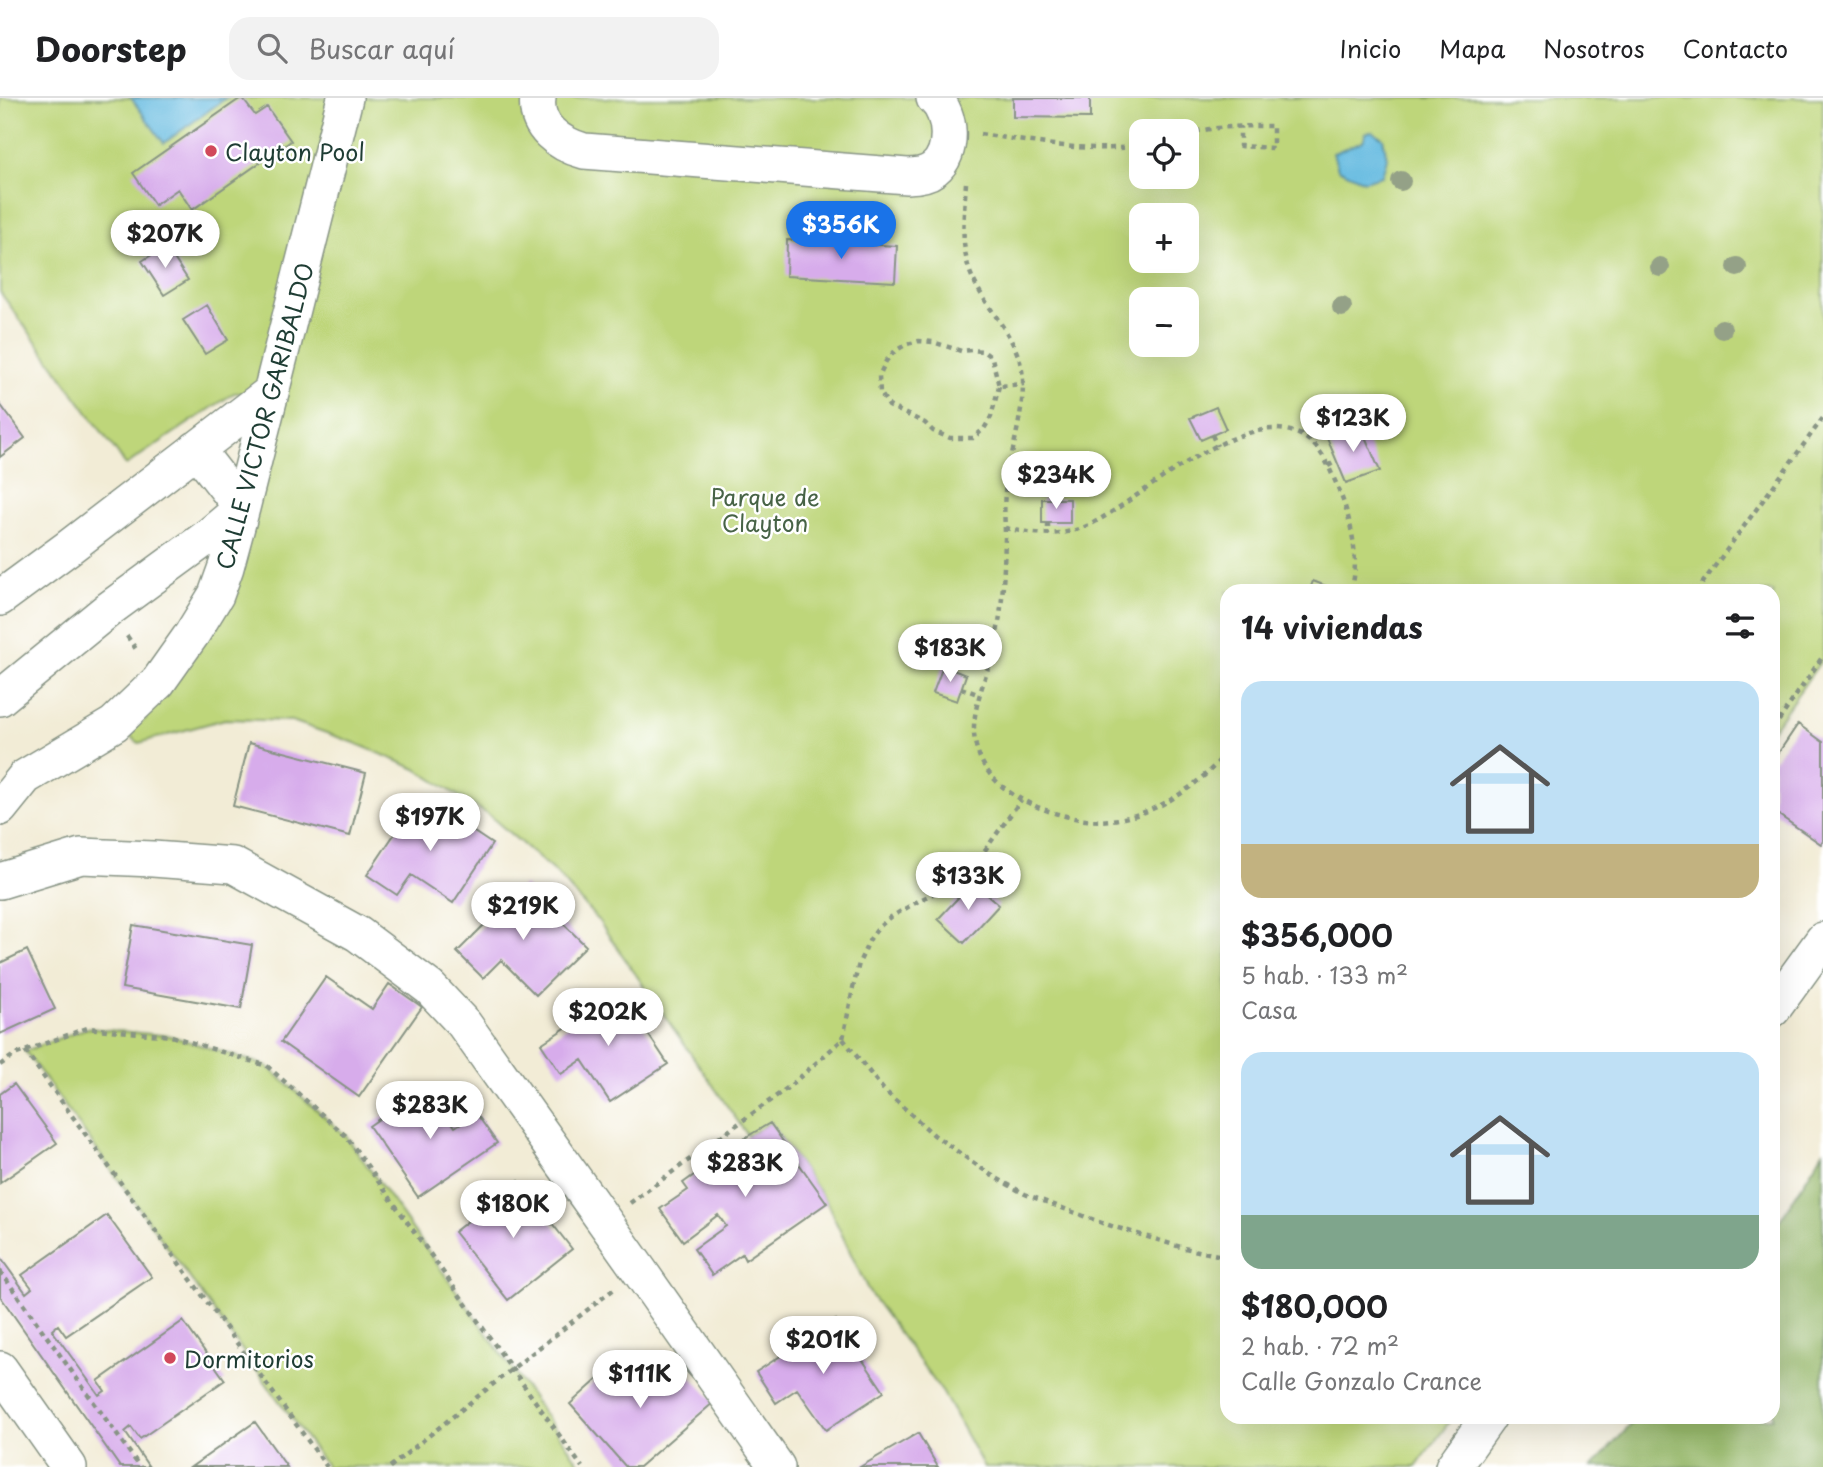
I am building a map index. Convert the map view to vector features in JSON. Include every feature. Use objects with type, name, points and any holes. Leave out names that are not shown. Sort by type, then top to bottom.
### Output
[{"type":"street","name":"CALLE VICTOR GARIBALDO","points":[[0,808],[25,777],[114,724],[158,682],[216,595],[242,508],[345,98]]},
{"type":"street","points":[[538,98],[537,104],[543,124],[555,139],[571,148],[584,151],[907,176],[927,173],[936,168],[947,145],[948,128],[945,115],[941,104],[934,98]]},
{"type":"street","points":[[0,598],[270,393]]},
{"type":"street","points":[[0,698],[109,609],[210,535],[242,508],[196,449]]},
{"type":"street","points":[[0,881],[81,856],[233,865],[358,934],[430,988],[464,1024],[777,1467]]},
{"type":"street","points":[[1780,999],[1823,940]]},
{"type":"street","points":[[0,1368],[69,1467]]},
{"type":"street","points":[[1453,1467],[1484,1424]]},
{"type":"path","points":[[1199,131],[1240,126],[1273,126],[1273,148],[1240,146],[1240,126]]},
{"type":"path","points":[[969,132],[1083,149],[1129,148]]},
{"type":"path","points":[[963,227],[970,273],[1009,337],[1019,359],[1024,384],[1006,486],[1005,562],[997,636],[976,704],[973,724],[976,747],[986,769],[1002,787],[1021,800],[1058,814],[1097,822],[1118,820],[1137,814],[1175,797],[1220,759]]},
{"type":"path","points":[[919,341],[933,342],[961,351],[983,351],[992,358],[999,386],[991,417],[984,429],[973,438],[950,438],[889,406],[880,391],[879,376],[886,361],[895,351],[919,341]]},
{"type":"path","points":[[999,386],[1024,384]]},
{"type":"path","points":[[1702,584],[1823,418]]},
{"type":"path","points":[[1005,528],[1048,535],[1087,526],[1117,510],[1182,464],[1217,446],[1259,430],[1277,429],[1310,440],[1323,455],[1340,492],[1354,545],[1353,584]]},
{"type":"path","points":[[1212,435],[1217,446]]},
{"type":"path","points":[[1328,466],[1337,461]]},
{"type":"path","points":[[1048,523],[1048,535]]},
{"type":"path","points":[[109,609],[158,682]]},
{"type":"path","points":[[1780,719],[1823,656]]},
{"type":"path","points":[[961,688],[980,695]]},
{"type":"path","points":[[604,1222],[790,1086],[844,1039],[859,963],[870,939],[891,917],[953,882],[975,864],[1021,800]]},
{"type":"path","points":[[953,882],[964,892]]},
{"type":"path","points":[[0,1065],[14,1055],[87,1028],[171,1036],[267,1066],[346,1136],[582,1467]]},
{"type":"path","points":[[844,1039],[883,1089],[934,1135],[991,1175],[1025,1194],[1102,1223],[1184,1248],[1220,1256]]},
{"type":"path","points":[[25,1051],[327,1467]]},
{"type":"path","points":[[390,1467],[639,1270]]},
{"type":"path","points":[[0,1271],[140,1467]]},
{"type":"green space","name":"Parque de Clayton","points":[[0,98],[1823,98],[1823,658],[1780,719],[1780,584],[1220,584],[1220,1424],[1448,1424],[1416,1467],[984,1467],[943,1393],[869,1292],[827,1203],[770,1123],[748,1136],[598,920],[557,874],[490,816],[416,769],[355,743],[292,721],[225,719],[139,743],[114,724],[192,634],[270,393],[234,393],[126,465],[0,292]]},
{"type":"green space","points":[[87,1028],[171,1036],[267,1066],[346,1136],[582,1467],[327,1467],[25,1051]]},
{"type":"green space","points":[[1823,1152],[1823,1467],[1592,1467],[1631,1424],[1780,1424],[1780,1220]]},
{"type":"water","points":[[131,98],[226,98],[164,143]]},
{"type":"water","points":[[1372,131],[1383,138],[1387,158],[1382,176],[1364,181],[1338,169],[1333,153],[1363,141],[1366,133]]},
{"type":"building","name":"Clayton Pool","points":[[241,98],[255,115],[267,107],[291,141],[192,210],[178,189],[155,205],[133,173]]},
{"type":"building","points":[[1013,98],[1090,98],[1090,118],[1013,117]]},
{"type":"building","points":[[787,240],[897,246],[895,282],[786,276]]},
{"type":"building","points":[[166,246],[188,280],[164,295],[142,261]]},
{"type":"building","points":[[207,305],[228,340],[205,354],[183,320]]},
{"type":"building","points":[[0,404],[25,438],[0,457]]},
{"type":"building","points":[[1216,407],[1226,429],[1201,440],[1190,418]]},
{"type":"building","points":[[1360,425],[1380,471],[1346,483],[1327,438]]},
{"type":"building","points":[[1042,499],[1070,499],[1070,523],[1042,523]]},
{"type":"building","points":[[943,666],[966,675],[957,701],[933,693]]},
{"type":"building","points":[[1798,724],[1823,742],[1821,844],[1780,816],[1780,751]]},
{"type":"building","points":[[249,743],[366,773],[350,836],[233,806]]},
{"type":"building","points":[[420,796],[492,844],[453,903],[411,875],[397,895],[367,875]]},
{"type":"building","points":[[973,882],[999,905],[964,943],[938,919]]},
{"type":"building","points":[[524,885],[586,946],[536,995],[501,960],[483,978],[457,952]]},
{"type":"building","points":[[133,925],[252,945],[241,1009],[122,988]]},
{"type":"building","points":[[27,950],[55,1009],[0,1034],[0,963]]},
{"type":"building","points":[[326,977],[372,1009],[389,984],[422,1007],[359,1097],[281,1042]]},
{"type":"building","points":[[620,992],[668,1064],[610,1102],[582,1060],[561,1074],[541,1044]]},
{"type":"building","points":[[14,1084],[57,1143],[0,1183],[0,1094]]},
{"type":"building","points":[[426,1086],[455,1127],[476,1113],[497,1143],[418,1197],[369,1126]]},
{"type":"building","points":[[770,1123],[827,1203],[745,1260],[742,1254],[712,1275],[694,1249],[726,1226],[718,1215],[683,1241],[660,1209],[688,1190],[683,1183]]},
{"type":"building","points":[[519,1181],[572,1249],[508,1300],[454,1232]]},
{"type":"building","name":"Dormitorios","points":[[107,1215],[152,1277],[66,1336],[58,1325],[52,1330],[99,1395],[105,1391],[98,1381],[183,1321],[225,1380],[140,1439],[131,1427],[125,1432],[149,1467],[120,1467],[0,1296],[0,1257],[26,1293],[32,1288],[22,1275]]},
{"type":"building","points":[[836,1320],[884,1392],[826,1430],[797,1389],[776,1403],[756,1372]]},
{"type":"building","points":[[625,1355],[652,1386],[679,1363],[714,1402],[639,1467],[626,1467],[570,1404]]},
{"type":"building","name":"Dormitorios","points":[[255,1422],[287,1467],[191,1467]]},
{"type":"building","points":[[918,1433],[938,1467],[860,1467]]},
{"type":"place","name":"Clayton Pool","points":[[211,151]]},
{"type":"place","name":"Dormitorios","points":[[170,1358]]}]
